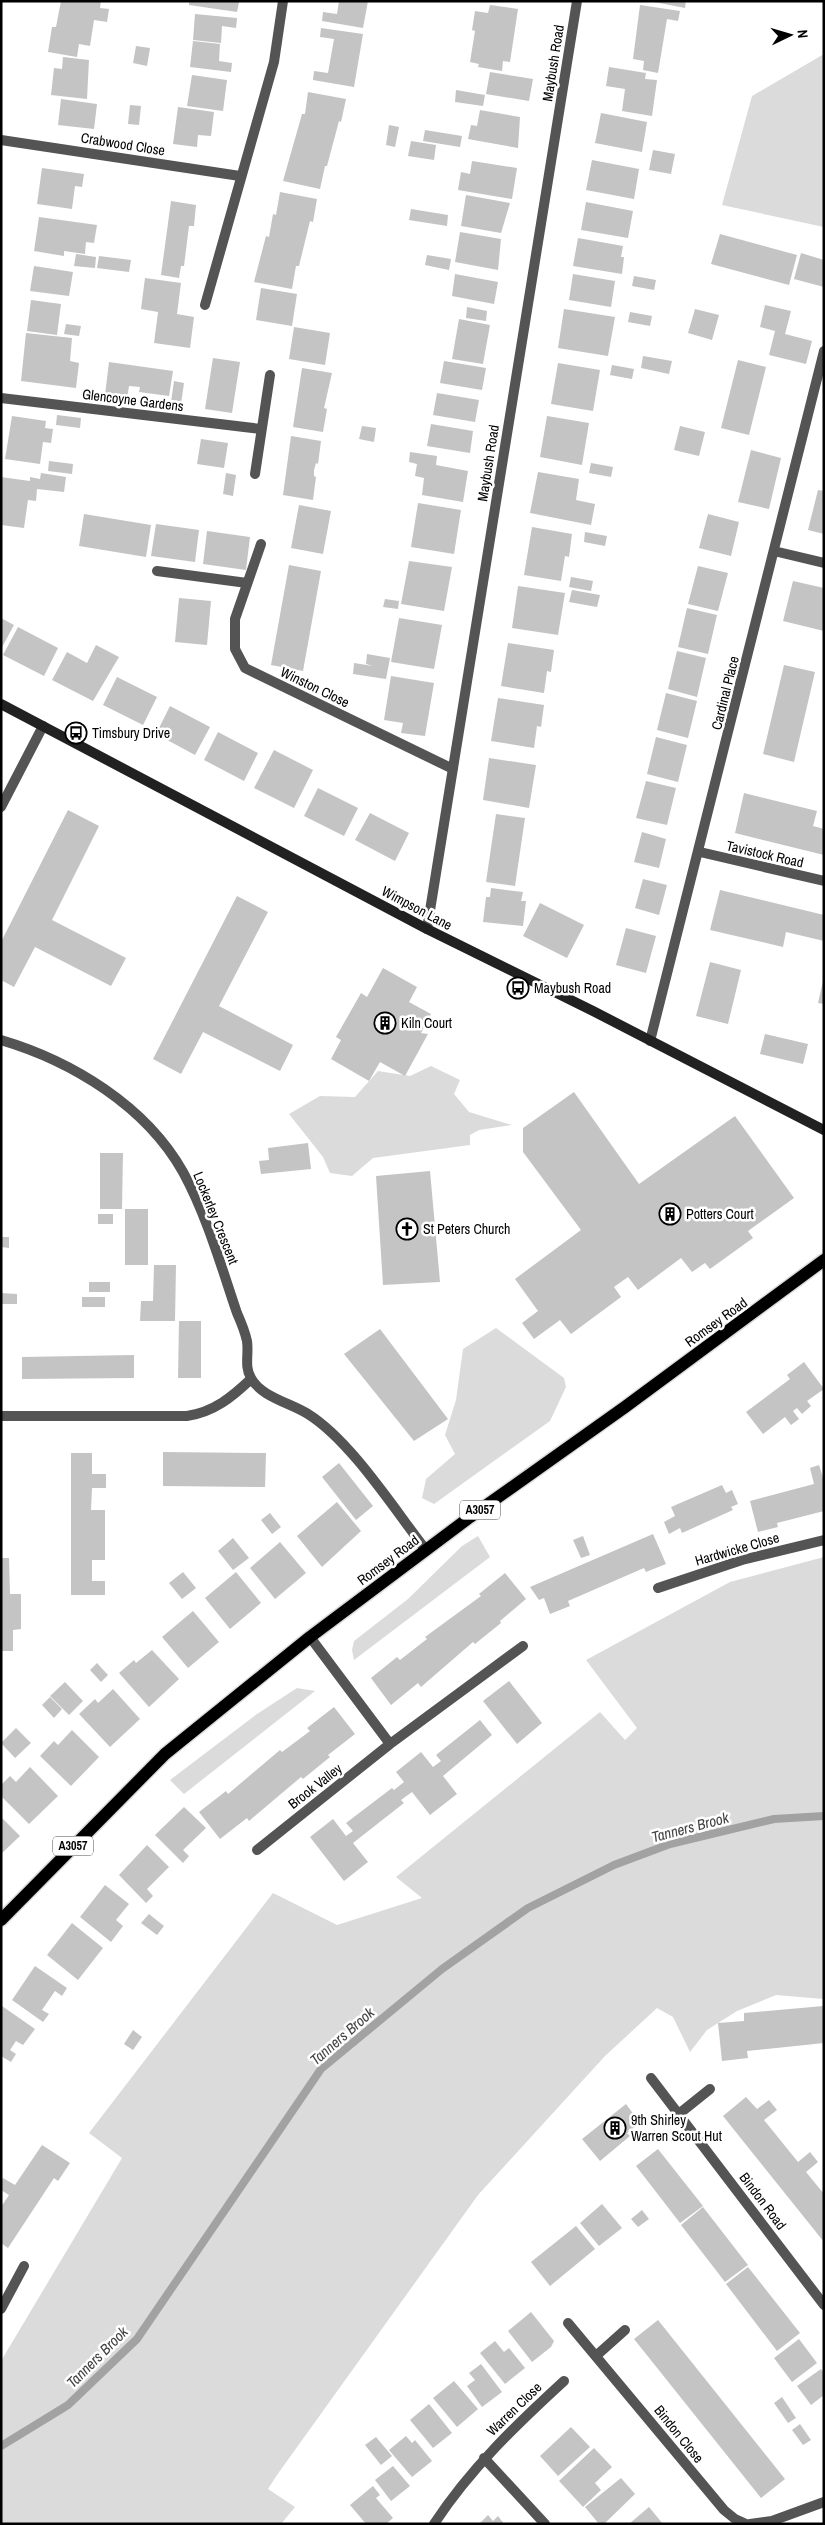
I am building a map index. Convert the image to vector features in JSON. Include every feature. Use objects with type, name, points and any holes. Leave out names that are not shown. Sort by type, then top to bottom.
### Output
[{"type":"main road","name":"Romsey Road","points":[[1,1920],[164,1754],[310,1637],[426,1550],[824,1260]]},
{"type":"street","points":[[205,304],[274,62],[283,1]]},
{"type":"street","name":"Maybush Road","points":[[427,929],[577,1]]},
{"type":"street","name":"Crabwood Close","points":[[1,140],[240,176]]},
{"type":"street","name":"Cardinal Place","points":[[650,1041],[700,852],[824,351]]},
{"type":"street","points":[[255,474],[270,376]]},
{"type":"street","name":"Glencoyne Gardens","points":[[1,398],[261,430]]},
{"type":"street","name":"Winston Close","points":[[261,544],[235,618],[235,649],[245,668],[452,769]]},
{"type":"street","points":[[774,551],[824,563]]},
{"type":"street","points":[[157,571],[246,583]]},
{"type":"street","name":"Wimpson Lane","points":[[1,704],[427,929],[824,1130]]},
{"type":"street","points":[[1,807],[44,726]]},
{"type":"street","name":"Tavistock Road","points":[[700,852],[824,881]]},
{"type":"street","name":"Lockerley Crescent","points":[[1,1040],[47,1057],[92,1081],[135,1113],[163,1141],[182,1171],[201,1211],[244,1332],[248,1372],[251,1379]]},
{"type":"street","points":[[1,1416],[187,1416],[199,1414],[223,1403],[251,1379],[268,1394],[308,1414],[336,1436],[426,1550]]},
{"type":"street","name":"Hardwicke Close","points":[[658,1588],[742,1560],[824,1540]]},
{"type":"street","points":[[310,1637],[390,1744]]},
{"type":"street","name":"Brook Valley","points":[[257,1850],[390,1744],[523,1646]]},
{"type":"street","name":"Bindon Road","points":[[651,2078],[824,2305]]},
{"type":"street","points":[[680,2114],[710,2089]]},
{"type":"street","points":[[1,2310],[24,2266]]},
{"type":"street","name":"Bindon Close","points":[[568,2323],[724,2510],[735,2519],[746,2524]]},
{"type":"street","points":[[596,2356],[625,2330]]},
{"type":"street","name":"Warren Close","points":[[434,2524],[453,2494],[484,2458],[564,2380]]},
{"type":"street","points":[[484,2458],[545,2524]]},
{"type":"street","points":[[750,2524],[772,2521],[824,2502]]},
{"type":"shaded area","points":[[824,54],[824,227],[722,205],[752,96]]},
{"type":"shaded area","points":[[431,1066],[460,1080],[454,1094],[469,1112],[512,1125],[479,1130],[470,1135],[470,1145],[373,1158],[352,1176],[330,1173],[323,1157],[289,1114],[320,1096],[355,1097],[378,1071],[410,1076]]},
{"type":"shaded area","points":[[496,1328],[564,1378],[566,1387],[550,1421],[434,1504],[422,1498],[426,1479],[455,1454],[445,1435],[456,1400],[463,1349]]},
{"type":"shaded area","points":[[478,1536],[490,1557],[354,1660],[352,1650],[354,1641],[408,1599],[462,1546]]},
{"type":"shaded area","points":[[824,1557],[824,1999],[776,1995],[737,2011],[707,2030],[690,2052],[673,2017],[657,2008],[605,2056],[478,2195],[277,2475],[268,2489],[295,2507],[281,2524],[1,2524],[1,2361],[122,2158],[89,2133],[273,1893],[337,1925],[422,1898],[396,1877],[600,1712],[625,1740],[637,1728],[586,1660],[730,1582]]},
{"type":"shaded area","points":[[297,1688],[315,1691],[184,1794],[170,1780],[257,1714]]},
{"type":"building","points":[[61,1],[101,1],[100,8],[109,9],[107,22],[94,20],[90,46],[79,44],[77,57],[48,52],[52,27],[56,27]]},
{"type":"building","points":[[189,1],[239,2],[237,12],[189,5]]},
{"type":"building","points":[[339,1],[368,1],[363,28],[322,21],[323,12],[337,14]]},
{"type":"building","points":[[649,1],[686,1],[685,8]]},
{"type":"building","points":[[490,5],[518,9],[510,62],[503,61],[502,71],[478,67],[479,64],[470,62],[475,31],[472,30],[475,11],[488,13]]},
{"type":"building","points":[[640,5],[680,11],[678,21],[667,19],[658,73],[643,70],[644,61],[633,59]]},
{"type":"building","points":[[195,14],[237,18],[236,28],[222,26],[221,43],[193,40]]},
{"type":"building","points":[[321,28],[363,34],[354,87],[313,80],[314,71],[328,73],[334,39],[320,37]]},
{"type":"building","points":[[193,41],[220,44],[219,61],[232,63],[231,72],[190,67]]},
{"type":"building","points":[[136,46],[150,48],[147,66],[133,63]]},
{"type":"building","points":[[63,57],[89,60],[87,99],[51,95],[54,68],[62,69]]},
{"type":"building","points":[[609,67],[646,73],[645,79],[657,80],[652,116],[622,111],[625,89],[606,86]]},
{"type":"building","points":[[490,72],[533,79],[529,101],[486,94]]},
{"type":"building","points":[[192,75],[227,80],[223,111],[187,106]]},
{"type":"building","points":[[456,90],[485,95],[483,106],[455,102]]},
{"type":"building","points":[[308,92],[346,99],[341,122],[339,121],[327,166],[325,166],[320,189],[283,181],[302,114],[305,114]]},
{"type":"building","points":[[61,99],[97,104],[94,129],[58,125]]},
{"type":"building","points":[[130,105],[141,106],[139,125],[128,124]]},
{"type":"building","points":[[178,107],[214,112],[211,136],[198,135],[197,147],[173,144]]},
{"type":"building","points":[[480,110],[520,117],[518,148],[468,139],[471,125],[477,126]]},
{"type":"building","points":[[601,113],[647,122],[642,152],[595,143]]},
{"type":"building","points":[[389,125],[399,127],[395,147],[386,145]]},
{"type":"building","points":[[425,130],[462,136],[460,147],[423,141]]},
{"type":"building","points":[[411,141],[436,145],[434,160],[408,156]]},
{"type":"building","points":[[653,150],[675,154],[671,174],[649,170]]},
{"type":"building","points":[[592,160],[639,169],[634,199],[586,190]]},
{"type":"building","points":[[472,161],[517,168],[512,199],[458,190],[461,172],[470,174]]},
{"type":"building","points":[[42,168],[84,174],[82,187],[75,186],[72,209],[37,204]]},
{"type":"building","points":[[280,192],[317,199],[313,222],[310,221],[299,266],[296,266],[292,289],[254,282],[266,236],[269,237],[273,214],[276,215]]},
{"type":"building","points":[[466,195],[510,203],[501,233],[461,226]]},
{"type":"building","points":[[171,201],[196,205],[194,226],[189,226],[184,266],[181,266],[179,278],[161,275]]},
{"type":"building","points":[[586,202],[633,211],[628,238],[581,230]]},
{"type":"building","points":[[411,209],[448,215],[447,226],[409,220]]},
{"type":"building","points":[[39,217],[97,225],[94,243],[86,242],[85,254],[64,251],[64,256],[34,251]]},
{"type":"building","points":[[460,232],[501,239],[498,270],[455,262]]},
{"type":"building","points":[[720,234],[797,255],[789,285],[711,264]]},
{"type":"building","points":[[578,238],[623,246],[621,257],[624,257],[622,274],[573,266]]},
{"type":"building","points":[[801,253],[824,260],[824,287],[794,279]]},
{"type":"building","points":[[76,254],[96,257],[95,268],[74,266]]},
{"type":"building","points":[[427,255],[451,259],[449,270],[425,265]]},
{"type":"building","points":[[99,256],[131,260],[129,272],[97,268]]},
{"type":"building","points":[[34,266],[73,272],[69,296],[30,291]]},
{"type":"building","points":[[455,274],[498,282],[494,304],[452,296]]},
{"type":"building","points":[[573,274],[615,281],[611,307],[569,300]]},
{"type":"building","points":[[634,276],[656,280],[654,290],[632,286]]},
{"type":"building","points":[[145,278],[181,283],[177,314],[194,317],[190,348],[154,343],[158,312],[141,309]]},
{"type":"building","points":[[261,288],[297,294],[292,326],[256,320]]},
{"type":"building","points":[[31,300],[61,304],[57,335],[27,331]]},
{"type":"building","points":[[765,305],[791,311],[785,334],[812,341],[806,364],[769,355],[775,331],[760,327]]},
{"type":"building","points":[[467,307],[487,311],[486,321],[466,318]]},
{"type":"building","points":[[564,309],[615,317],[608,356],[558,348]]},
{"type":"building","points":[[695,309],[719,315],[712,340],[688,333]]},
{"type":"building","points":[[630,312],[652,316],[650,326],[628,322]]},
{"type":"building","points":[[459,319],[490,325],[483,364],[452,359]]},
{"type":"building","points":[[66,324],[81,326],[79,336],[64,334]]},
{"type":"building","points":[[294,327],[330,333],[325,365],[289,359]]},
{"type":"building","points":[[26,333],[72,338],[70,361],[79,363],[76,388],[21,381]]},
{"type":"building","points":[[643,356],[672,361],[669,374],[641,368]]},
{"type":"building","points":[[213,358],[240,362],[232,413],[205,409]]},
{"type":"building","points":[[738,360],[766,367],[749,435],[721,428]]},
{"type":"building","points":[[444,361],[486,368],[482,390],[440,383]]},
{"type":"building","points":[[109,362],[173,371],[169,396],[139,392],[140,387],[129,386],[127,399],[105,395]]},
{"type":"building","points":[[558,363],[600,370],[593,411],[551,404]]},
{"type":"building","points":[[612,365],[634,369],[632,379],[610,375]]},
{"type":"building","points":[[302,368],[332,373],[324,408],[327,409],[323,432],[293,427]]},
{"type":"building","points":[[174,381],[184,383],[181,404],[171,402]]},
{"type":"building","points":[[437,393],[479,400],[475,422],[433,415]]},
{"type":"building","points":[[57,415],[81,418],[80,428],[56,425]]},
{"type":"building","points":[[12,416],[46,421],[45,428],[53,429],[51,443],[43,442],[40,464],[5,459]]},
{"type":"building","points":[[547,416],[589,423],[582,465],[540,457]]},
{"type":"building","points":[[431,424],[473,431],[470,453],[427,446]]},
{"type":"building","points":[[362,426],[376,428],[374,442],[359,439]]},
{"type":"building","points":[[680,426],[705,432],[699,456],[674,450]]},
{"type":"building","points":[[291,436],[321,441],[318,464],[316,463],[314,470],[314,476],[316,477],[313,500],[283,495]]},
{"type":"building","points":[[201,439],[228,443],[224,468],[197,464]]},
{"type":"building","points":[[751,450],[781,458],[769,509],[738,502]]},
{"type":"building","points":[[410,452],[437,456],[436,465],[468,471],[463,502],[422,495],[424,478],[415,476],[417,464],[409,462]]},
{"type":"building","points":[[49,461],[73,464],[72,474],[48,471]]},
{"type":"building","points":[[591,463],[613,467],[611,477],[589,473]]},
{"type":"building","points":[[538,472],[579,479],[576,500],[595,504],[591,525],[530,513]]},
{"type":"building","points":[[41,473],[66,477],[64,492],[37,489],[36,501],[28,500],[24,528],[1,525],[1,477],[30,481],[30,477],[40,479]]},
{"type":"building","points":[[226,473],[236,475],[233,496],[223,494]]},
{"type":"building","points":[[818,490],[824,491],[824,534],[808,530]]},
{"type":"building","points":[[418,503],[461,510],[454,554],[411,547]]},
{"type":"building","points":[[299,505],[331,511],[323,554],[291,548]]},
{"type":"building","points":[[84,514],[151,525],[146,557],[79,546]]},
{"type":"building","points":[[708,514],[739,522],[731,556],[699,548]]},
{"type":"building","points":[[156,524],[199,530],[195,562],[151,556]]},
{"type":"building","points":[[532,527],[572,534],[569,557],[565,556],[561,581],[524,575]]},
{"type":"building","points":[[207,531],[250,537],[246,570],[203,564]]},
{"type":"building","points":[[585,532],[607,536],[605,546],[584,542]]},
{"type":"building","points":[[409,561],[452,567],[444,611],[401,604]]},
{"type":"building","points":[[289,565],[321,571],[303,671],[271,665]]},
{"type":"building","points":[[698,566],[728,573],[718,611],[688,604]]},
{"type":"building","points":[[571,577],[593,581],[591,591],[569,587]]},
{"type":"building","points":[[793,581],[824,588],[824,631],[783,621]]},
{"type":"building","points":[[518,586],[565,593],[558,635],[512,628]]},
{"type":"building","points":[[572,590],[600,595],[597,607],[569,602]]},
{"type":"building","points":[[179,598],[211,601],[207,645],[175,642]]},
{"type":"building","points":[[385,599],[399,601],[398,609],[383,607]]},
{"type":"building","points":[[687,608],[717,615],[708,654],[678,647]]},
{"type":"building","points":[[1,618],[14,625],[1,649]]},
{"type":"building","points":[[399,618],[442,625],[434,669],[391,662]]},
{"type":"building","points":[[18,627],[58,648],[44,676],[3,655]]},
{"type":"building","points":[[508,643],[554,650],[551,672],[547,671],[544,693],[501,686]]},
{"type":"building","points":[[96,645],[119,657],[93,701],[52,680],[67,652],[87,663]]},
{"type":"building","points":[[677,651],[706,658],[697,697],[668,689]]},
{"type":"building","points":[[367,654],[390,658],[386,679],[353,674],[354,663],[373,666],[366,664]]},
{"type":"building","points":[[784,665],[815,672],[794,762],[763,754]]},
{"type":"building","points":[[391,676],[434,683],[425,736],[401,733],[403,723],[384,720]]},
{"type":"building","points":[[117,677],[157,697],[143,725],[103,705]]},
{"type":"building","points":[[666,693],[697,701],[688,738],[657,730]]},
{"type":"building","points":[[498,698],[544,705],[541,727],[537,726],[534,748],[491,741]]},
{"type":"building","points":[[170,706],[210,727],[195,755],[156,734]]},
{"type":"building","points":[[218,732],[258,753],[244,781],[204,760]]},
{"type":"building","points":[[656,737],[687,745],[678,782],[647,774]]},
{"type":"building","points":[[274,750],[313,770],[294,808],[254,788]]},
{"type":"building","points":[[489,758],[536,765],[529,808],[483,800]]},
{"type":"building","points":[[646,781],[676,788],[667,825],[636,818]]},
{"type":"building","points":[[318,788],[358,808],[344,836],[304,816]]},
{"type":"building","points":[[744,793],[817,811],[813,826],[824,829],[824,855],[735,833]]},
{"type":"building","points":[[68,810],[99,826],[52,920],[126,958],[111,986],[35,947],[14,987],[1,980],[1,942]]},
{"type":"building","points":[[370,813],[409,833],[395,861],[355,840]]},
{"type":"building","points":[[496,814],[525,818],[515,886],[486,882]]},
{"type":"building","points":[[642,832],[666,839],[659,868],[634,862]]},
{"type":"building","points":[[643,879],[667,885],[659,915],[635,908]]},
{"type":"building","points":[[491,888],[523,892],[521,901],[526,901],[523,926],[483,922],[486,897],[490,897]]},
{"type":"building","points":[[720,890],[824,915],[824,941],[786,932],[783,947],[710,930]]},
{"type":"building","points":[[237,896],[268,912],[219,1006],[293,1045],[280,1071],[203,1032],[181,1074],[153,1059]]},
{"type":"building","points":[[540,903],[584,925],[567,958],[523,936]]},
{"type":"building","points":[[626,928],[656,936],[646,973],[616,965]]},
{"type":"building","points":[[710,962],[741,970],[728,1024],[696,1016]]},
{"type":"building","name":"Kiln Court","points":[[383,968],[417,987],[409,1002],[431,1014],[421,1033],[428,1034],[405,1076],[380,1062],[369,1081],[331,1059],[341,1040],[336,1037],[361,993],[367,997]]},
{"type":"building","points":[[824,981],[824,1004],[818,1003]]},
{"type":"building","points":[[765,1034],[808,1044],[803,1064],[760,1054]]},
{"type":"building","name":"Potters Court","points":[[574,1092],[639,1184],[735,1116],[794,1198],[748,1231],[753,1238],[710,1269],[705,1263],[692,1272],[681,1258],[638,1290],[628,1277],[614,1287],[621,1297],[571,1334],[560,1320],[534,1339],[522,1323],[538,1311],[515,1279],[581,1230],[523,1152],[523,1128]]},
{"type":"building","points":[[308,1143],[311,1169],[261,1174],[259,1161],[269,1160],[268,1148]]},
{"type":"building","points":[[100,1153],[123,1153],[122,1209],[100,1209]]},
{"type":"building","name":"St Peters Church","points":[[430,1171],[440,1282],[383,1285],[376,1176]]},
{"type":"building","points":[[125,1209],[148,1209],[148,1265],[125,1265]]},
{"type":"building","points":[[98,1214],[113,1214],[113,1224],[98,1224]]},
{"type":"building","points":[[1,1237],[9,1237],[9,1248],[1,1247]]},
{"type":"building","points":[[154,1265],[176,1265],[175,1321],[140,1321],[141,1301],[153,1301]]},
{"type":"building","points":[[89,1282],[110,1282],[110,1292],[89,1292]]},
{"type":"building","points":[[1,1293],[17,1294],[17,1304],[1,1304]]},
{"type":"building","points":[[82,1297],[105,1297],[105,1307],[82,1307]]},
{"type":"building","points":[[179,1321],[201,1321],[201,1378],[178,1378]]},
{"type":"building","points":[[380,1329],[448,1419],[414,1441],[344,1354]]},
{"type":"building","points":[[134,1355],[134,1378],[22,1379],[22,1357]]},
{"type":"building","points":[[804,1362],[824,1389],[807,1401],[811,1406],[802,1414],[797,1408],[793,1411],[799,1419],[791,1425],[785,1417],[763,1434],[746,1412],[790,1379],[787,1375]]},
{"type":"building","points":[[163,1452],[266,1453],[265,1487],[163,1486]]},
{"type":"building","points":[[71,1453],[92,1453],[92,1474],[106,1474],[106,1488],[92,1488],[91,1510],[105,1510],[105,1560],[92,1560],[92,1581],[105,1581],[105,1595],[71,1595]]},
{"type":"building","points":[[339,1463],[373,1506],[356,1520],[322,1477]]},
{"type":"building","points":[[819,1465],[824,1481],[824,1511],[777,1523],[778,1527],[758,1532],[750,1501],[814,1484],[810,1468]]},
{"type":"building","points":[[722,1485],[726,1493],[732,1490],[738,1504],[731,1507],[733,1510],[682,1533],[680,1528],[669,1534],[664,1522],[675,1516],[671,1507]]},
{"type":"building","points":[[337,1502],[361,1531],[322,1567],[297,1536]]},
{"type":"building","points":[[270,1513],[281,1527],[272,1534],[261,1520]]},
{"type":"building","points":[[653,1534],[666,1564],[646,1572],[644,1568],[568,1601],[570,1606],[550,1614],[544,1598],[539,1600],[530,1587]]},
{"type":"building","points":[[583,1536],[590,1555],[581,1558],[573,1540]]},
{"type":"building","points":[[233,1538],[249,1558],[233,1570],[218,1551]]},
{"type":"building","points":[[280,1542],[306,1573],[275,1599],[250,1568]]},
{"type":"building","points":[[1,1558],[9,1558],[10,1594],[21,1594],[21,1629],[13,1630],[13,1651],[1,1651]]},
{"type":"building","points":[[183,1572],[196,1588],[182,1599],[169,1583]]},
{"type":"building","points":[[236,1572],[261,1603],[230,1629],[205,1598]]},
{"type":"building","points":[[505,1573],[526,1599],[500,1621],[501,1623],[475,1644],[473,1642],[421,1687],[418,1683],[391,1705],[371,1678],[397,1657],[400,1660],[427,1639],[425,1637],[481,1596],[479,1594]]},
{"type":"building","points":[[193,1611],[219,1642],[188,1668],[162,1637]]},
{"type":"building","points":[[152,1650],[179,1679],[149,1707],[119,1673],[134,1660],[136,1663]]},
{"type":"building","points":[[97,1663],[108,1675],[101,1682],[90,1670]]},
{"type":"building","points":[[509,1681],[542,1723],[517,1744],[483,1701]]},
{"type":"building","points":[[65,1682],[83,1701],[69,1715],[50,1696]]},
{"type":"building","points":[[113,1689],[140,1719],[110,1747],[79,1714],[95,1699],[98,1703]]},
{"type":"building","points":[[50,1697],[62,1709],[54,1718],[42,1705]]},
{"type":"building","points":[[334,1707],[355,1734],[328,1755],[330,1757],[303,1779],[301,1777],[249,1821],[247,1818],[220,1839],[199,1812],[226,1791],[228,1794],[280,1750],[282,1752],[310,1731],[307,1728]]},
{"type":"building","points":[[480,1720],[492,1735],[443,1776],[457,1794],[430,1815],[412,1792],[401,1800],[404,1803],[353,1843],[368,1862],[344,1881],[310,1837],[333,1819],[346,1836],[353,1831],[346,1823],[392,1788],[394,1790],[404,1782],[396,1772],[421,1752],[433,1767],[441,1761],[436,1755]]},
{"type":"building","points":[[16,1728],[31,1743],[15,1758],[1,1743]]},
{"type":"building","points":[[72,1730],[99,1757],[71,1786],[40,1756],[54,1741],[58,1745]]},
{"type":"building","points":[[30,1767],[58,1796],[29,1824],[1,1796],[1,1785],[10,1776],[16,1782]]},
{"type":"building","points":[[184,1807],[206,1828],[183,1850],[189,1856],[183,1863],[155,1835]]},
{"type":"building","points":[[1,1817],[20,1836],[1,1854]]},
{"type":"building","points":[[147,1845],[169,1867],[147,1889],[153,1896],[146,1903],[119,1875]]},
{"type":"building","points":[[105,1885],[129,1904],[116,1920],[123,1926],[111,1942],[80,1917]]},
{"type":"building","points":[[149,1914],[164,1926],[157,1935],[141,1923]]},
{"type":"building","points":[[72,1923],[103,1948],[78,1980],[47,1955]]},
{"type":"building","points":[[35,1966],[67,1988],[62,1996],[55,1991],[42,2010],[49,2014],[43,2022],[12,2000]]},
{"type":"building","points":[[2,2006],[35,2029],[23,2045],[16,2041],[10,2050],[16,2054],[11,2062],[1,2056]]},
{"type":"building","points":[[823,2006],[824,2043],[747,2051],[748,2058],[722,2061],[718,2023],[744,2021],[744,2013]]},
{"type":"building","points":[[133,2030],[142,2037],[133,2050],[124,2044]]},
{"type":"building","points":[[746,2097],[757,2109],[769,2100],[777,2110],[764,2120],[798,2162],[810,2152],[818,2162],[806,2172],[824,2194],[824,2242],[723,2116]]},
{"type":"building","name":"9th Shirley Warren Scout Hut","points":[[626,2104],[640,2123],[627,2133],[630,2136],[600,2161],[582,2139]]},
{"type":"building","points":[[42,2145],[70,2163],[58,2181],[54,2178],[8,2248],[1,2243],[1,2207],[9,2195],[1,2190],[1,2181],[3,2178],[15,2185]]},
{"type":"building","points":[[658,2149],[703,2206],[680,2223],[636,2166]]},
{"type":"building","points":[[602,2204],[622,2228],[599,2246],[580,2223]]},
{"type":"building","points":[[703,2207],[748,2265],[725,2282],[681,2225]]},
{"type":"building","points":[[642,2210],[649,2219],[638,2227],[631,2219]]},
{"type":"building","points":[[576,2226],[595,2249],[550,2286],[531,2262]]},
{"type":"building","points":[[748,2267],[800,2333],[777,2351],[726,2284]]},
{"type":"building","points":[[531,2312],[554,2341],[551,2347],[532,2362],[508,2331]]},
{"type":"building","points":[[658,2320],[785,2479],[761,2498],[634,2339]]},
{"type":"building","points":[[799,2339],[817,2363],[792,2382],[774,2358]]},
{"type":"building","points":[[495,2341],[504,2352],[509,2348],[525,2368],[505,2384],[480,2353]]},
{"type":"building","points":[[481,2364],[502,2392],[482,2407],[467,2386],[475,2380],[469,2373]]},
{"type":"building","points":[[821,2369],[824,2373],[824,2395],[811,2405],[797,2386]]},
{"type":"building","points":[[454,2381],[478,2409],[457,2427],[433,2398]]},
{"type":"building","points":[[782,2397],[796,2418],[788,2423],[774,2403]]},
{"type":"building","points":[[429,2404],[452,2433],[433,2448],[410,2420]]},
{"type":"building","points":[[800,2424],[811,2440],[803,2445],[792,2430]]},
{"type":"building","points":[[571,2427],[590,2447],[558,2476],[540,2456]]},
{"type":"building","points":[[406,2436],[412,2443],[415,2440],[432,2461],[412,2477],[389,2450]]},
{"type":"building","points":[[376,2437],[392,2456],[381,2465],[365,2445]]},
{"type":"building","points":[[594,2448],[612,2467],[595,2483],[601,2490],[583,2507],[559,2481]]},
{"type":"building","points":[[393,2466],[410,2486],[391,2501],[375,2480]]},
{"type":"building","points":[[621,2478],[635,2494],[604,2524],[599,2524],[585,2507]]},
{"type":"building","points":[[373,2486],[380,2495],[376,2498],[393,2518],[386,2524],[366,2524],[350,2505]]},
{"type":"building","points":[[649,2507],[663,2524],[629,2524]]},
{"type":"building","points":[[488,2515],[493,2521],[498,2516],[504,2524],[479,2524]]},
{"type":"waterway","name":"Tanners Brook","points":[[1,2446],[68,2405],[137,2339],[321,2069],[442,1969],[528,1908],[614,1865],[670,1844],[774,1819],[824,1816]]},
{"type":"place","name":"Timsbury Drive","points":[[76,733]]},
{"type":"place","name":"Maybush Road","points":[[518,988]]},
{"type":"place","name":"Kiln Court","points":[[385,1023]]},
{"type":"place","name":"Potters Court","points":[[670,1214]]},
{"type":"place","name":"St Peters Church","points":[[407,1229]]},
{"type":"place","name":"9th Shirley Warren Scout Hut","points":[[615,2128]]}]
